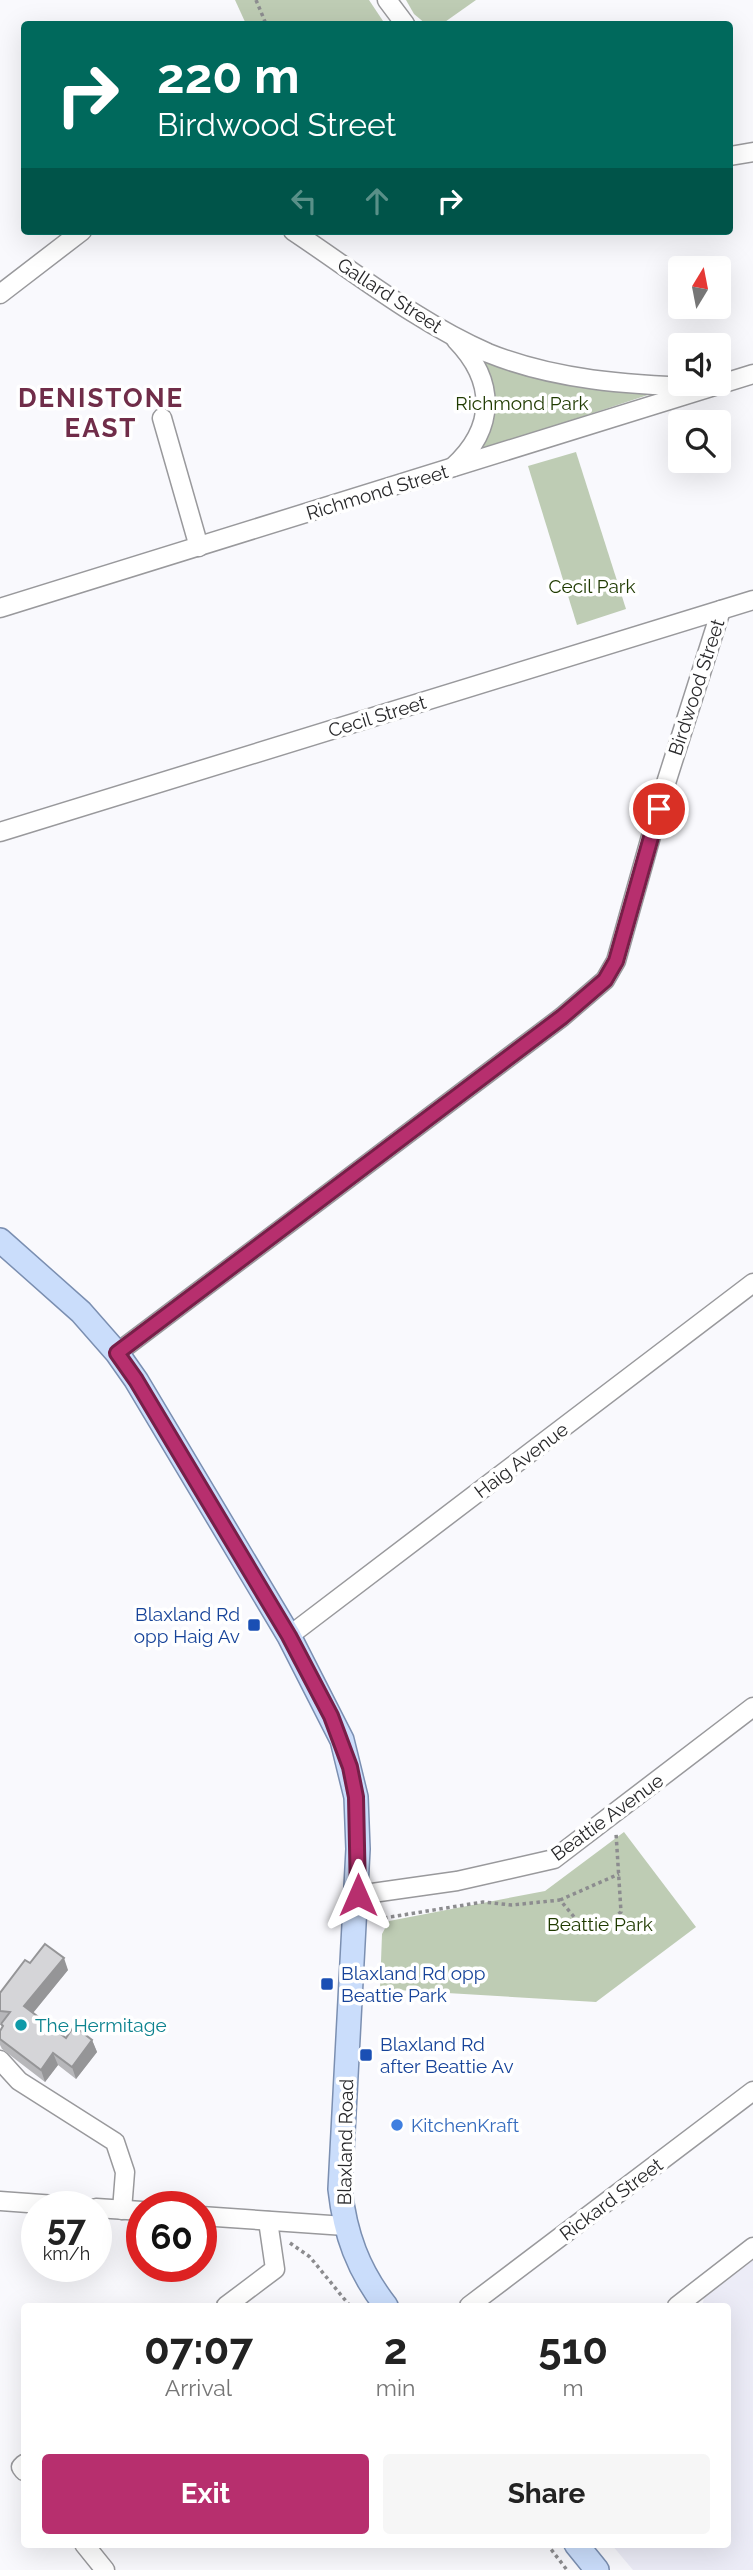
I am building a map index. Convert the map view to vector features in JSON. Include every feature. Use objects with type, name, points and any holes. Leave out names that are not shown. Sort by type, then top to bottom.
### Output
[{"type":"main road","name":"Blaxland Road","points":[[0,1240],[81,1312],[117,1353],[136,1380],[289,1636],[331,1716],[350,1767],[356,1797],[358,1895],[340,2189],[345,2226],[358,2264],[384,2303]]},
{"type":"main road","points":[[579,2548],[597,2570]]},
{"type":"street","points":[[387,0],[403,21]]},
{"type":"street","points":[[733,155],[753,152]]},
{"type":"street","points":[[0,294],[77,235]]},
{"type":"street","name":"Gallard Street","points":[[299,235],[451,335],[490,353],[584,379],[668,386]]},
{"type":"street","name":"Gallard Street","points":[[449,470],[472,450],[482,427],[486,399],[482,374],[467,351],[451,335]]},
{"type":"street","name":"Richmond Street","points":[[731,381],[753,374]]},
{"type":"street","name":"Richmond Street","points":[[0,608],[683,396]]},
{"type":"street","points":[[162,418],[200,547]]},
{"type":"street","name":"Cecil Street","points":[[0,832],[753,600]]},
{"type":"street","name":"Birdwood Street","points":[[117,1353],[562,1017],[605,980],[616,961],[666,783],[721,610]]},
{"type":"street","name":"Haig Avenue","points":[[289,1636],[753,1283]]},
{"type":"street","name":"Beattie Avenue","points":[[358,1895],[457,1881],[554,1859],[753,1707]]},
{"type":"street","points":[[0,2060],[19,2081],[115,2142],[125,2172],[122,2210]]},
{"type":"street","name":"Rickard Street","points":[[473,2303],[753,2091]]},
{"type":"street","points":[[0,2201],[21,2203]]},
{"type":"street","points":[[112,2209],[126,2210]]},
{"type":"street","points":[[217,2217],[345,2226]]},
{"type":"street","points":[[230,2303],[275,2269],[275,2221]]},
{"type":"street","points":[[681,2303],[753,2247]]},
{"type":"street","points":[[87,2548],[105,2570]]},
{"type":"path","points":[[256,0],[266,21]]},
{"type":"path","points":[[560,1900],[580,1924],[601,1927],[621,1912],[617,1813]]},
{"type":"path","points":[[384,1918],[483,1902],[512,1905],[560,1900],[619,1874]]},
{"type":"path","points":[[275,2221],[286,2240],[310,2257],[348,2303]]},
{"type":"path","points":[[550,2548],[567,2570]]},
{"type":"shaded area","points":[[753,2260],[753,2570],[633,2570],[615,2548],[731,2548],[731,2303],[703,2303],[704,2298]]},
{"type":"green space","points":[[235,0],[369,0],[383,21],[245,21]]},
{"type":"green space","points":[[406,0],[476,0],[446,21],[422,21],[414,14]]},
{"type":"green space","name":"Richmond Park","points":[[473,351],[660,391],[478,451],[484,441]]},
{"type":"green space","name":"Cecil Park","points":[[576,452],[626,609],[577,625],[528,466]]},
{"type":"green space","name":"Beattie Park","points":[[624,1832],[696,1927],[596,2002],[380,1989],[382,1934],[389,1921],[545,1891]]},
{"type":"building","points":[[45,1944],[64,1958],[24,2006],[66,2038],[74,2026],[92,2040],[72,2067],[53,2053],[41,2070],[0,2039],[3,2026],[1,2024],[10,2012],[0,2011],[0,1993],[25,1960],[30,1963]]},
{"type":"place","name":"Blaxland Rd opp Haig Av","points":[[254,1625]]},
{"type":"place","name":"Blaxland Rd opp Beattie Park","points":[[327,1984]]},
{"type":"place","name":"The Hermitage","points":[[21,2025]]},
{"type":"place","name":"Blaxland Rd after Beattie Av","points":[[366,2055]]},
{"type":"place","name":"KitchenKraft","points":[[397,2125]]},
{"type":"district","name":"DENISTONE EAST","points":[[101,413]]},
{"type":"route","points":[[358,1895],[356,1797],[342,1740],[319,1690],[289,1636],[136,1380],[117,1353],[562,1017],[605,980],[616,961],[659,809]]}]
